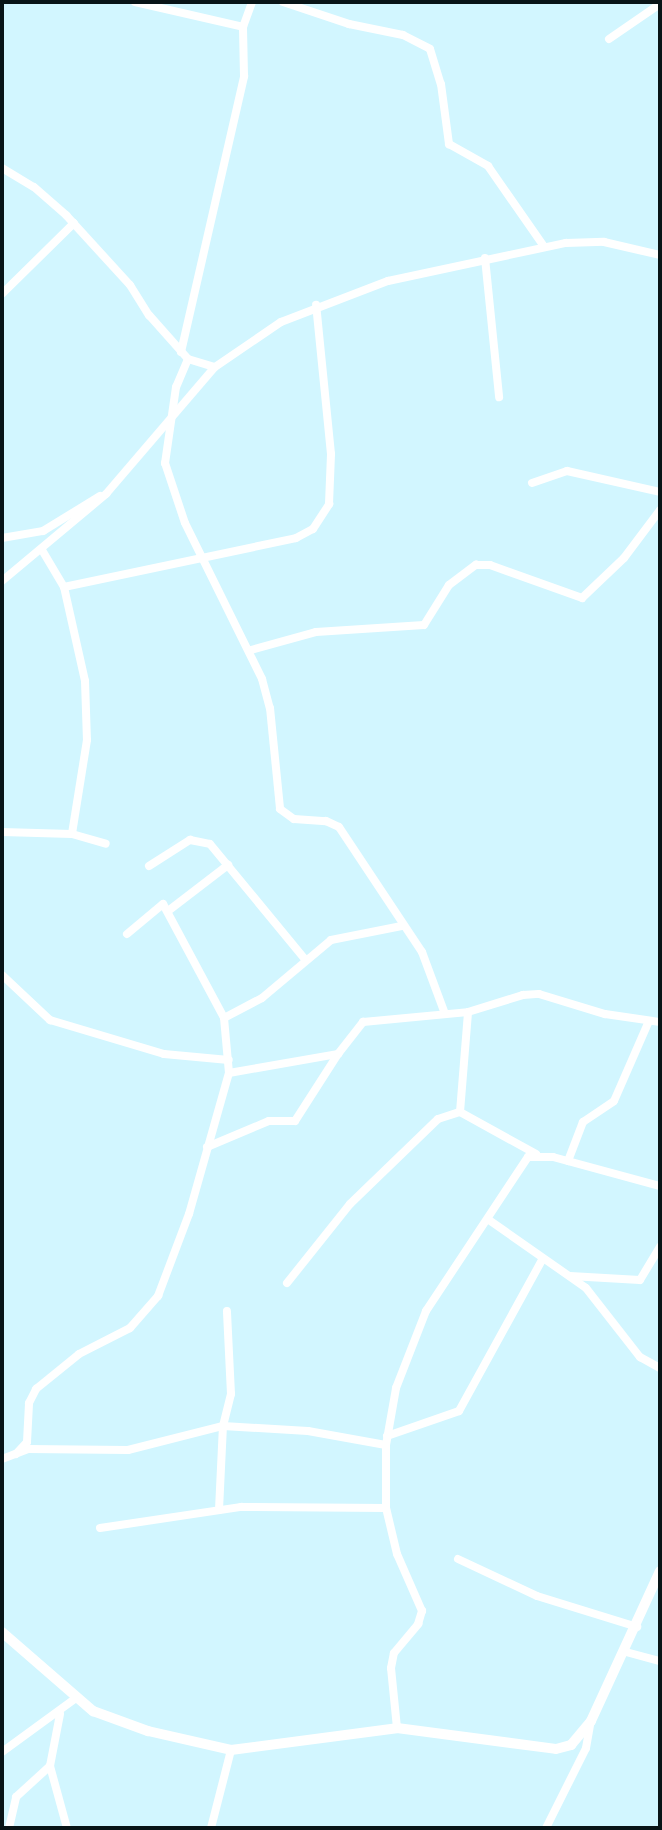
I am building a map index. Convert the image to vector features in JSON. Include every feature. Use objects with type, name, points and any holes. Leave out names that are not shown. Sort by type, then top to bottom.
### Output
[{"type":"street","points":[[135,2],[243,27]]},
{"type":"street","points":[[181,352],[243,76],[243,27],[252,2]]},
{"type":"street","points":[[283,2],[349,24],[403,35],[430,49],[441,83],[449,144],[488,166],[543,245]]},
{"type":"street","points":[[609,39],[660,4]]},
{"type":"street","points":[[2,168],[34,187],[74,223],[131,285],[149,315],[188,359],[215,367]]},
{"type":"street","points":[[2,294],[74,223]]},
{"type":"street","points":[[2,581],[107,494],[176,408],[215,367],[281,321],[316,305],[388,281],[543,245],[604,242],[660,255]]},
{"type":"street","points":[[485,258],[499,397]]},
{"type":"street","points":[[64,587],[207,559],[296,538],[313,529],[329,504],[331,454],[316,305]]},
{"type":"street","points":[[188,359],[177,387],[176,408],[165,463],[186,523],[207,559],[251,650],[270,708],[280,808],[294,819],[326,821],[339,827],[430,968],[445,1014]]},
{"type":"street","points":[[532,483],[567,471],[660,492]]},
{"type":"street","points":[[2,538],[43,531],[76,507],[107,494]]},
{"type":"street","points":[[251,650],[316,632],[424,625],[449,585],[476,565],[490,565],[582,598],[624,558],[660,510]]},
{"type":"street","points":[[42,550],[64,587],[79,641],[87,740],[72,834]]},
{"type":"street","points":[[2,832],[72,834],[106,844]]},
{"type":"street","points":[[149,866],[190,840],[210,844],[304,958]]},
{"type":"street","points":[[168,911],[228,865]]},
{"type":"street","points":[[16,1454],[27,1442],[29,1403],[36,1389],[79,1354],[130,1328],[158,1296],[186,1226],[206,1147],[229,1073],[224,1018],[168,911],[158,904],[127,934]]},
{"type":"street","points":[[224,1018],[262,998],[304,958],[331,940],[402,926]]},
{"type":"street","points":[[2,975],[50,1020],[164,1054],[229,1060]]},
{"type":"street","points":[[206,1147],[269,1121],[295,1121],[338,1054],[363,1022],[468,1012],[539,994],[648,1023],[660,1022]]},
{"type":"street","points":[[460,1112],[468,1012]]},
{"type":"street","points":[[568,1161],[583,1122],[614,1101],[648,1023]]},
{"type":"street","points":[[229,1073],[338,1054]]},
{"type":"street","points":[[287,1283],[350,1204],[438,1119],[460,1112],[536,1154],[660,1186]]},
{"type":"street","points":[[397,1728],[392,1661],[422,1611],[397,1554],[386,1508],[386,1441],[396,1388],[426,1311],[489,1220],[522,1164],[536,1154]]},
{"type":"street","points":[[489,1220],[542,1260],[586,1288],[640,1357],[660,1368]]},
{"type":"street","points":[[567,1276],[640,1280],[660,1247]]},
{"type":"street","points":[[2,1459],[33,1449],[128,1450],[223,1426],[308,1431],[386,1441],[459,1411],[542,1260]]},
{"type":"street","points":[[219,1510],[223,1426],[231,1394],[227,1311]]},
{"type":"street","points":[[100,1528],[272,1505],[386,1508]]},
{"type":"street","points":[[458,1559],[537,1596],[637,1627]]},
{"type":"street","points":[[546,1828],[586,1748],[592,1721],[626,1652],[660,1571]]},
{"type":"street","points":[[2,1632],[93,1711],[148,1731],[231,1749],[397,1728],[556,1749],[570,1745],[592,1721]]},
{"type":"street","points":[[626,1652],[660,1661]]},
{"type":"street","points":[[2,1752],[60,1713],[76,1698]]},
{"type":"street","points":[[60,1713],[50,1766],[66,1828]]},
{"type":"street","points":[[211,1828],[231,1749]]},
{"type":"street","points":[[9,1828],[16,1797],[50,1766]]}]
